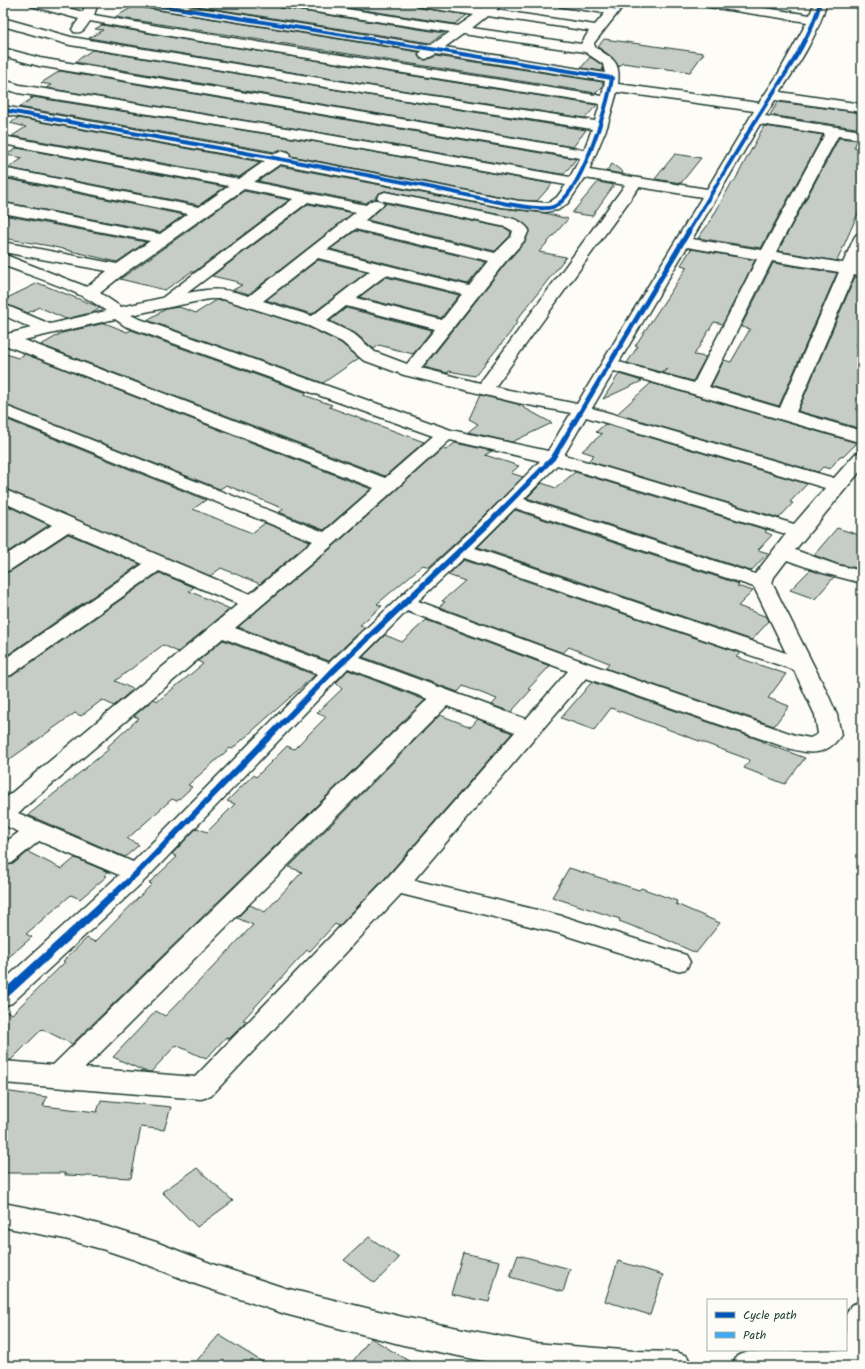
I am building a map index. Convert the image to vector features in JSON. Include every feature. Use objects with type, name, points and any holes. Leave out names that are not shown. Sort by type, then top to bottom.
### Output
[{"type":"street","points":[[35,3],[87,17],[189,35],[608,101]]},
{"type":"street","points":[[3,106],[33,69],[70,41],[87,17],[92,3]]},
{"type":"street","points":[[145,3],[433,50],[763,107],[862,108]]},
{"type":"street","points":[[3,110],[543,208],[557,205],[577,178],[589,155],[608,101],[612,82],[612,69],[608,60],[589,49],[459,31],[282,3]]},
{"type":"street","points":[[421,3],[598,29]]},
{"type":"street","points":[[88,293],[162,239],[344,113],[498,3]]},
{"type":"street","points":[[563,3],[614,10],[587,43],[589,49]]},
{"type":"street","points":[[3,996],[137,873],[339,666],[512,501],[553,458],[763,107],[784,76],[818,11],[709,3]]},
{"type":"street","points":[[3,22],[70,41],[374,91],[600,126]]},
{"type":"street","points":[[3,52],[33,69],[344,113],[589,155]]},
{"type":"street","points":[[3,84],[18,89],[577,178],[635,182],[711,194]]},
{"type":"street","points":[[763,107],[833,131],[862,136]]},
{"type":"street","points":[[699,390],[767,255],[833,131]]},
{"type":"street","points":[[3,140],[241,184],[369,210]]},
{"type":"street","points":[[3,172],[201,212]]},
{"type":"street","points":[[253,301],[404,182]]},
{"type":"street","points":[[484,390],[635,182]]},
{"type":"street","points":[[165,302],[305,197]]},
{"type":"street","points":[[385,197],[516,225],[519,227],[520,233],[410,371]]},
{"type":"street","points":[[3,208],[162,239]]},
{"type":"street","points":[[352,223],[499,259]]},
{"type":"street","points":[[786,415],[855,270],[862,238]]},
{"type":"street","points":[[682,242],[855,270]]},
{"type":"street","points":[[3,247],[120,269]]},
{"type":"street","points":[[315,252],[472,292]]},
{"type":"street","points":[[3,259],[88,293],[112,306],[117,314],[131,322],[446,434],[553,458],[799,532]]},
{"type":"street","points":[[315,322],[383,269]]},
{"type":"street","points":[[4,340],[165,302],[216,293],[224,294],[253,301],[315,322],[348,338],[369,356],[410,371],[484,390],[581,410],[837,485]]},
{"type":"street","points":[[344,300],[445,326]]},
{"type":"street","points":[[3,309],[48,329]]},
{"type":"street","points":[[4,340],[387,486]]},
{"type":"street","points":[[609,364],[862,437]]},
{"type":"street","points":[[3,410],[327,540]]},
{"type":"street","points":[[137,873],[3,815],[327,540],[446,434]]},
{"type":"street","points":[[404,603],[582,669],[787,740],[802,745],[818,745],[824,743],[830,735],[826,715],[804,666],[762,583],[764,576],[799,532],[837,485],[862,458]]},
{"type":"street","points":[[3,495],[66,524],[159,562],[252,603]]},
{"type":"street","points":[[512,501],[762,583]]},
{"type":"street","points":[[3,566],[66,524]]},
{"type":"street","points":[[461,550],[804,666]]},
{"type":"street","points":[[783,552],[830,569],[862,577]]},
{"type":"street","points":[[3,670],[159,562]]},
{"type":"street","points":[[221,630],[443,697],[530,729]]},
{"type":"street","points":[[3,1072],[201,1088],[396,884],[582,669]]},
{"type":"street","points":[[60,1076],[443,697]]},
{"type":"street","points":[[3,857],[37,830]]},
{"type":"street","points":[[396,884],[562,925],[677,962]]},
{"type":"street","points":[[3,1215],[65,1227],[105,1238],[145,1251],[209,1276],[285,1301],[403,1331],[534,1356],[635,1366],[676,1366]]},
{"type":"street","points":[[748,1366],[848,1365],[862,1314]]},
{"type":"building","points":[[178,3],[275,3],[277,7],[282,8],[444,33],[430,43]]},
{"type":"building","points":[[317,3],[400,3],[415,5],[421,8],[467,15],[455,24]]},
{"type":"building","points":[[138,4],[145,8],[419,52],[418,55],[420,59],[426,60],[436,56],[603,82],[603,86],[596,93],[115,17]]},
{"type":"building","points":[[102,25],[181,39],[597,105],[585,118],[374,86],[89,38],[103,30],[95,29]]},
{"type":"building","points":[[604,39],[704,53],[690,72],[622,63],[619,67],[612,57],[598,47]]},
{"type":"building","points":[[92,50],[586,130],[573,147],[75,62]]},
{"type":"building","points":[[590,57],[602,65],[603,71],[581,68]]},
{"type":"building","points":[[60,71],[576,159],[564,174],[561,174],[311,131],[46,88],[51,85],[41,83]]},
{"type":"building","points":[[32,97],[311,141],[552,184],[537,201],[519,200],[291,156],[289,151],[283,150],[275,152],[19,107],[33,98],[30,98]]},
{"type":"building","points":[[778,102],[862,113],[862,129],[770,115]]},
{"type":"building","points":[[18,118],[261,162],[239,177],[12,136],[26,127],[10,123]]},
{"type":"building","points":[[764,126],[823,135],[761,248],[698,238],[710,222],[732,182],[734,182]]},
{"type":"building","points":[[839,138],[858,140],[854,147],[862,148],[862,204],[837,261],[778,251]]},
{"type":"building","points":[[17,148],[225,187],[199,205],[8,168],[23,158],[6,155]]},
{"type":"building","points":[[675,154],[701,158],[681,183],[655,179]]},
{"type":"building","points":[[612,164],[623,172],[622,174],[606,171]]},
{"type":"building","points":[[280,166],[502,208],[545,213],[568,219],[539,252],[566,257],[516,321],[518,321],[510,333],[475,376],[449,371],[448,373],[424,367],[506,263],[525,242],[530,229],[521,221],[510,217],[385,191],[379,193],[376,196],[376,199],[366,203],[258,181]]},
{"type":"building","points":[[3,178],[184,215],[160,232],[3,202]]},
{"type":"building","points":[[598,182],[614,185],[592,216],[572,213]]},
{"type":"building","points":[[244,191],[289,200],[194,272],[191,272],[165,290],[120,279]]},
{"type":"building","points":[[385,203],[505,228],[511,232],[510,236],[495,251],[367,220],[385,205]]},
{"type":"building","points":[[308,204],[353,213],[249,294],[233,290],[242,285],[236,283],[238,282],[212,276]]},
{"type":"building","points":[[3,215],[146,242],[117,262],[50,246],[3,238]]},
{"type":"building","points":[[355,231],[486,262],[468,284],[330,249]]},
{"type":"building","points":[[691,249],[755,260],[723,324],[714,322],[694,355],[706,357],[693,381],[662,373],[667,369],[660,372],[627,363],[638,346],[635,346],[687,267],[681,265]]},
{"type":"building","points":[[318,260],[367,272],[312,314],[266,300]]},
{"type":"building","points":[[773,263],[837,273],[779,406],[711,386],[724,360],[731,362],[750,329],[741,327]]},
{"type":"building","points":[[386,277],[459,295],[441,318],[359,297]]},
{"type":"building","points":[[855,277],[862,277],[862,329],[856,345],[862,346],[862,429],[798,411]]},
{"type":"building","points":[[38,283],[100,308],[94,312],[66,319],[39,307],[28,313],[3,303],[3,300]]},
{"type":"building","points":[[217,300],[223,300],[308,327],[341,343],[359,358],[323,383],[147,320],[166,309],[179,307],[196,313]]},
{"type":"building","points":[[346,308],[432,330],[413,354],[379,345],[374,349],[355,333],[330,321]]},
{"type":"building","points":[[105,323],[127,332],[131,330],[307,393],[304,395],[332,405],[329,407],[424,442],[385,476],[41,345],[62,333]]},
{"type":"building","points":[[3,353],[18,358],[25,354],[371,489],[324,530],[279,512],[284,509],[226,485],[220,489],[3,404]]},
{"type":"building","points":[[619,374],[642,381],[603,399]]},
{"type":"building","points":[[651,383],[857,443],[843,457],[840,456],[830,469],[823,467],[818,472],[617,414]]},
{"type":"building","points":[[480,395],[517,404],[552,423],[512,442],[468,432],[478,424],[469,419]]},
{"type":"building","points":[[3,418],[206,500],[193,509],[252,533],[265,523],[310,541],[260,584],[221,568],[210,576],[3,488]]},
{"type":"building","points":[[605,424],[807,484],[790,502],[793,503],[779,518],[588,461],[594,455],[582,451],[602,434],[596,432]]},
{"type":"building","points":[[455,443],[492,451],[485,455],[519,466],[511,473],[523,477],[477,523],[429,567],[423,565],[377,604],[382,606],[360,625],[365,627],[329,661],[238,627],[335,545],[442,449],[446,450]]},
{"type":"building","points":[[575,472],[767,530],[765,532],[772,535],[758,550],[768,553],[751,571],[527,498],[542,483],[556,488]]},
{"type":"building","points":[[3,504],[49,525],[3,555]]},
{"type":"building","points":[[515,510],[739,584],[737,586],[753,591],[738,606],[767,617],[769,621],[752,640],[478,547]]},
{"type":"building","points":[[837,528],[862,536],[862,569],[837,564],[814,555]]},
{"type":"building","points":[[68,534],[140,564],[3,658],[3,573],[11,571]]},
{"type":"building","points":[[464,560],[740,653],[736,657],[786,674],[768,698],[789,706],[774,726],[605,668],[609,663],[569,647],[563,653],[439,607],[445,602],[442,601],[465,581],[448,575]]},
{"type":"building","points":[[810,570],[834,577],[815,599],[790,590]]},
{"type":"building","points":[[159,573],[194,587],[189,591],[230,609],[178,652],[163,645],[115,681],[133,689],[114,706],[102,700],[81,716],[75,713],[3,764],[3,678],[12,676]]},
{"type":"building","points":[[426,620],[550,666],[528,689],[531,690],[511,712],[492,705],[497,699],[463,686],[458,692],[363,657],[385,635],[402,642]]},
{"type":"building","points":[[223,640],[315,675],[232,749],[230,748],[188,785],[192,787],[177,801],[172,799],[127,839],[139,845],[125,857],[28,815],[109,749],[106,748],[139,718],[134,716],[154,699],[158,701],[203,664],[198,661]]},
{"type":"building","points":[[348,670],[425,700],[72,1044],[42,1029],[11,1060],[3,1060],[3,1010],[12,1014],[87,938],[95,942],[152,884],[149,883],[177,857],[172,854],[197,828],[207,832],[235,804],[227,801],[253,775],[256,777],[287,746],[294,749],[326,717],[317,713],[342,689],[336,683]]},
{"type":"building","points":[[592,682],[763,741],[762,742],[805,758],[785,784],[744,768],[750,760],[611,708],[594,730],[561,718]]},
{"type":"building","points":[[440,715],[471,727],[478,719],[512,733],[386,877],[339,926],[335,924],[310,951],[307,950],[243,1020],[247,1021],[229,1039],[226,1037],[206,1059],[176,1045],[151,1072],[144,1071],[113,1057],[156,1011],[165,1016],[214,966],[253,925],[237,918],[250,905],[265,912],[302,872],[289,867]]},
{"type":"building","points":[[28,852],[62,869],[75,858],[108,872],[104,875],[107,876],[80,899],[71,895],[26,934],[32,937],[3,962],[3,866],[13,864]]},
{"type":"building","points":[[569,868],[639,890],[641,888],[677,901],[676,904],[720,923],[696,953],[656,935],[619,921],[620,919],[552,897]]},
{"type":"building","points":[[3,1091],[47,1097],[43,1106],[97,1112],[101,1100],[171,1107],[164,1130],[141,1127],[131,1178],[65,1175],[65,1173],[3,1173]]},
{"type":"building","points":[[197,1168],[233,1201],[197,1227],[162,1192]]},
{"type":"building","points":[[369,1237],[399,1258],[375,1283],[344,1260]]},
{"type":"building","points":[[463,1253],[500,1261],[489,1302],[451,1294]]},
{"type":"building","points":[[518,1255],[570,1269],[563,1292],[510,1277]]},
{"type":"building","points":[[618,1261],[663,1275],[650,1315],[605,1301]]},
{"type":"building","points":[[219,1335],[269,1366],[192,1366]]},
{"type":"building","points":[[371,1338],[417,1366],[349,1366]]},
{"type":"marked path","points":[[614,10],[621,3]]},
{"type":"cycle path","points":[[3,110],[337,170],[502,202],[545,208],[553,207],[562,200],[572,187],[582,169],[600,127],[610,90],[612,78],[145,3]]},
{"type":"cycle path","points":[[3,996],[137,873],[332,672],[485,528],[553,458],[756,119],[784,76],[807,35],[820,3]]}]
